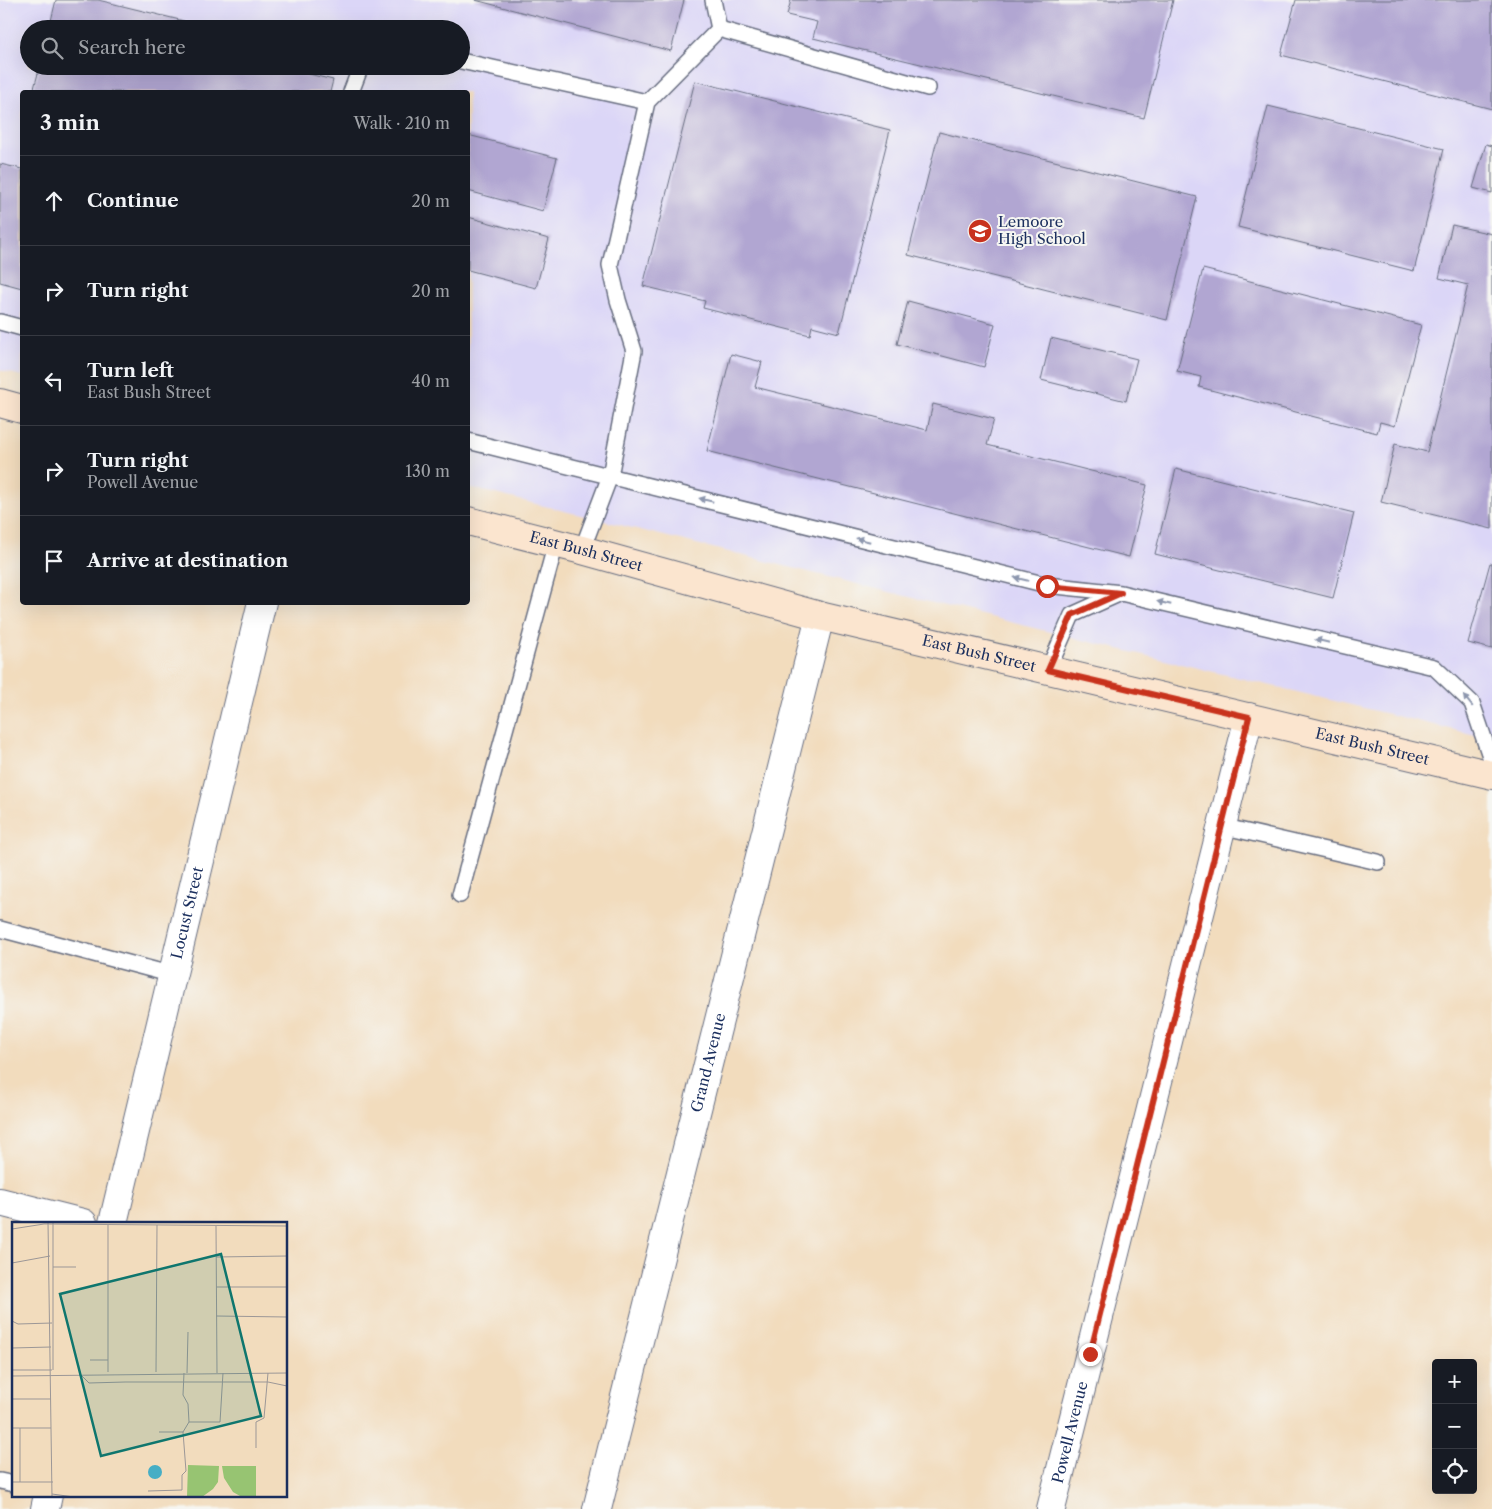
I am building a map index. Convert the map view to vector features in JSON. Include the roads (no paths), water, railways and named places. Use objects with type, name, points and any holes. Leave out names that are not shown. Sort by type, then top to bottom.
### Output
[{"type":"main road","points":[[0,403],[20,408]]},
{"type":"main road","name":"East Bush Street","points":[[470,522],[582,550],[820,616],[1492,775]]},
{"type":"street","name":"Locust Street","points":[[113,1222],[261,605]]},
{"type":"street","name":"Grand Avenue","points":[[597,1509],[820,616]]},
{"type":"street","name":"Powell Avenue","points":[[1051,1509],[1249,717]]},
{"type":"street","points":[[0,1202],[79,1222]]},
{"type":"street","points":[[45,1509],[48,1496]]},
{"type":"lane","points":[[713,0],[719,29]]},
{"type":"lane","points":[[719,29],[928,88]]},
{"type":"lane","points":[[582,550],[610,476],[634,351],[618,300],[610,265],[647,102],[719,29]]},
{"type":"lane","points":[[470,63],[647,102]]},
{"type":"lane","points":[[353,90],[358,75]]},
{"type":"lane","points":[[0,322],[20,327]]},
{"type":"lane","points":[[470,441],[1047,586],[1121,593],[1434,667],[1472,703],[1492,762]]},
{"type":"lane","points":[[460,895],[556,543]]},
{"type":"lane","points":[[1048,670],[1072,615],[1121,593]]},
{"type":"lane","points":[[1222,826],[1378,862]]},
{"type":"lane","points":[[0,929],[173,974]]},
{"type":"place","name":"Lemoore High School","points":[[980,231]]}]
